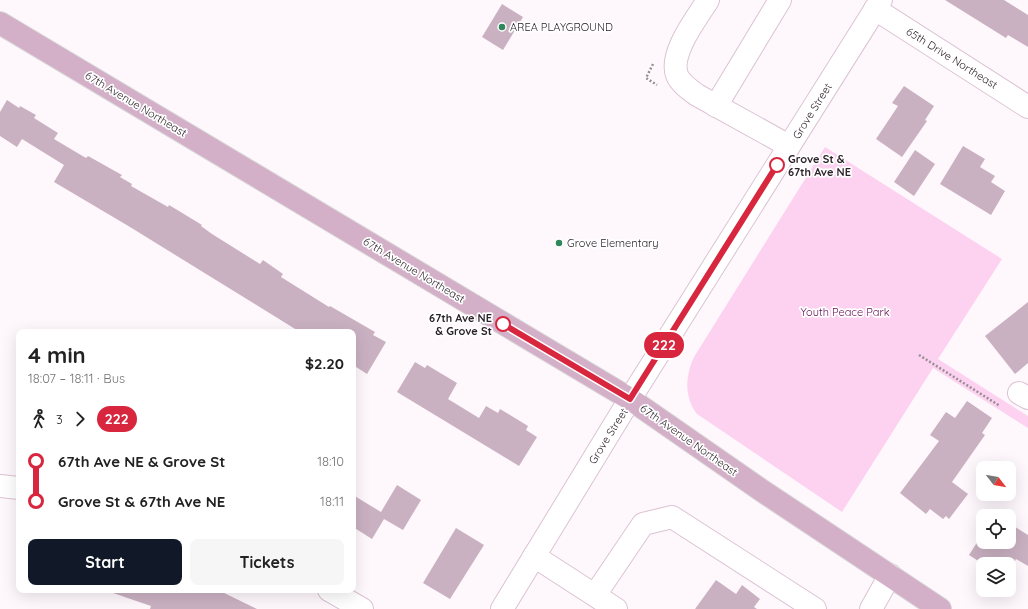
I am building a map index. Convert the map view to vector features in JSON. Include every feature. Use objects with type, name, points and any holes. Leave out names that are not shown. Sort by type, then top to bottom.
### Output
[{"type":"main road","name":"67th Avenue Northeast","points":[[0,23],[630,399],[761,490],[940,609]]},
{"type":"street","points":[[708,0],[684,40],[675,59],[677,76],[685,86],[696,95],[789,146]]},
{"type":"street","points":[[716,106],[780,0]]},
{"type":"street","name":"65th Drive Northeast","points":[[878,5],[1028,106]]},
{"type":"street","name":"Grove Street","points":[[502,609],[630,399],[878,5]]},
{"type":"street","points":[[0,486],[16,488]]},
{"type":"street","points":[[595,595],[643,524],[672,517],[815,609]]},
{"type":"street","points":[[534,556],[616,609]]},
{"type":"street","points":[[871,609],[890,575]]},
{"type":"street","points":[[334,593],[362,609]]},
{"type":"path","points":[[919,355],[1002,407]]},
{"type":"green space","name":"Youth Peace Park","points":[[825,147],[1002,259],[938,359],[1028,416],[1028,428],[933,368],[842,512],[697,414],[690,401],[687,386],[689,372],[694,357]]},
{"type":"building","points":[[945,0],[1004,0],[1028,15],[1028,47],[1008,35],[1006,38]]},
{"type":"building","name":"AREA PLAYGROUND","points":[[502,4],[523,17],[503,50],[482,37]]},
{"type":"building","points":[[904,86],[934,106],[925,120],[927,121],[902,157],[876,139],[898,106],[892,103]]},
{"type":"building","points":[[7,100],[19,108],[20,106],[36,115],[34,118],[58,133],[54,139],[86,158],[88,156],[122,175],[120,177],[132,184],[131,186],[168,207],[169,205],[179,211],[260,264],[263,260],[283,274],[281,277],[329,307],[330,306],[375,332],[373,335],[386,342],[367,374],[356,367],[356,329],[295,329],[54,182],[64,165],[22,139],[17,147],[0,136],[0,112]]},
{"type":"building","points":[[963,146],[985,159],[980,167],[995,176],[991,182],[1005,191],[991,215],[940,184]]},
{"type":"building","points":[[915,150],[935,164],[914,196],[894,182]]},
{"type":"building","points":[[1028,302],[1028,363],[1015,374],[985,336]]},
{"type":"building","points":[[415,362],[425,368],[427,365],[457,383],[448,399],[479,418],[486,406],[498,413],[500,409],[528,426],[526,430],[537,437],[519,466],[397,392]]},
{"type":"building","points":[[967,401],[992,418],[982,433],[985,435],[952,482],[968,494],[949,519],[946,516],[943,519],[930,509],[926,514],[900,493],[939,441],[930,435],[946,412],[955,418]]},
{"type":"building","points":[[397,485],[421,500],[403,530],[384,519],[372,539],[356,529],[356,497],[381,512]]},
{"type":"building","points":[[1016,527],[1028,535],[1028,566],[1016,559],[1016,557],[976,557],[976,560],[969,555],[976,544],[976,549],[1016,549]]},
{"type":"building","points":[[456,528],[484,545],[450,599],[423,583]]},
{"type":"building","points":[[716,580],[736,594],[742,585],[760,599],[754,607],[757,609],[695,609]]},
{"type":"building","points":[[113,593],[224,593],[257,609],[150,609],[151,606]]},
{"type":"bus line","name":"222","points":[[503,324],[630,399],[777,165]]},
{"type":"place","name":"AREA PLAYGROUND","points":[[502,27]]},
{"type":"place","name":"Grove St & 67th Ave NE","points":[[777,165]]},
{"type":"place","name":"Grove Elementary","points":[[559,243]]},
{"type":"place","name":"67th Ave NE & Grove St","points":[[503,324]]}]
